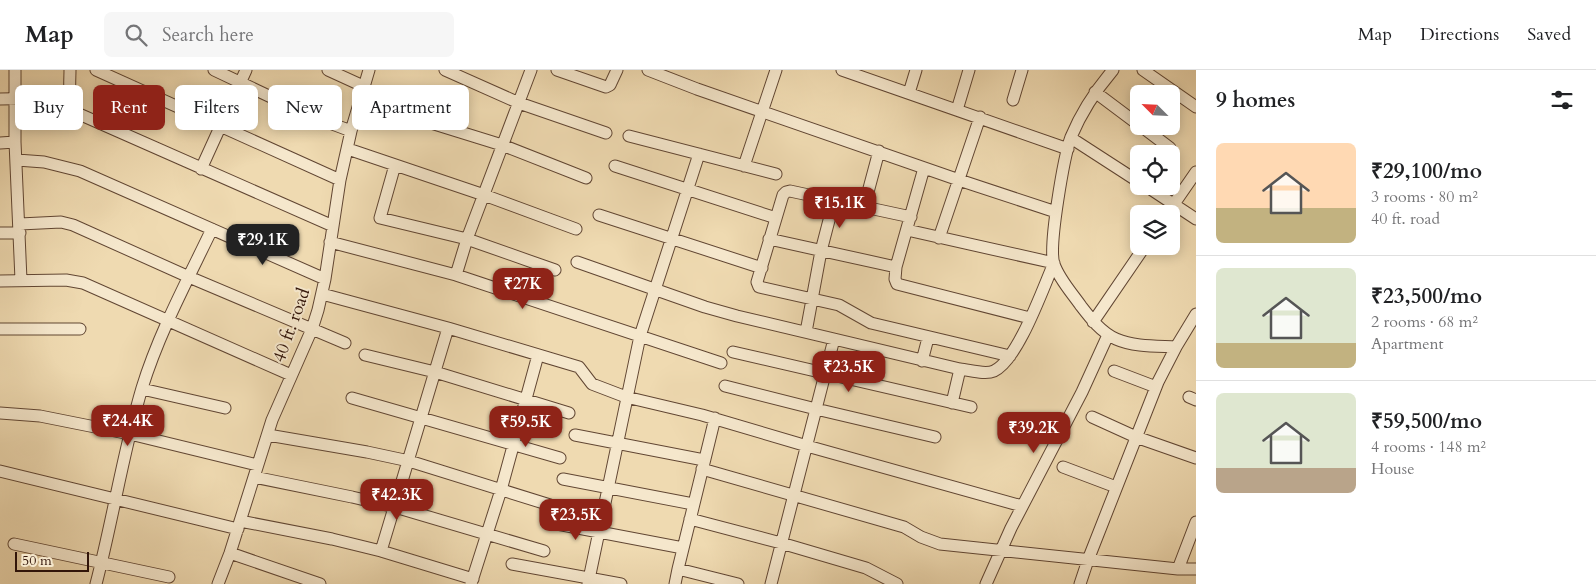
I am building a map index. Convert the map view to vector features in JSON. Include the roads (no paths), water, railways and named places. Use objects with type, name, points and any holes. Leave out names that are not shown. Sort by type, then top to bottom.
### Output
[{"type":"street","points":[[15,70],[15,85]]},
{"type":"street","points":[[70,70],[71,103],[75,111],[201,169],[333,226]]},
{"type":"street","points":[[96,70],[175,106]]},
{"type":"street","points":[[214,70],[310,116],[351,131]]},
{"type":"street","points":[[239,85],[246,70]]},
{"type":"street","points":[[328,70],[361,85]]},
{"type":"street","name":"40 ft. road","points":[[363,85],[369,70]]},
{"type":"street","points":[[445,70],[519,103],[606,133]]},
{"type":"street","points":[[456,274],[467,239],[531,70]]},
{"type":"street","points":[[556,70],[606,87],[610,85],[617,70]]},
{"type":"street","points":[[648,70],[762,112],[1056,212]]},
{"type":"street","points":[[744,166],[776,70]]},
{"type":"street","points":[[842,70],[863,73],[909,93],[980,118],[1069,143],[1130,177]]},
{"type":"street","points":[[909,93],[916,70]]},
{"type":"street","points":[[957,110],[968,70]]},
{"type":"street","points":[[1013,100],[1022,70]]},
{"type":"street","points":[[1113,70],[1096,92],[1069,143],[1056,212],[1052,246],[1054,263],[1068,288],[1093,322],[1108,335],[1129,343],[1176,347]]},
{"type":"street","points":[[1143,70],[1196,107]]},
{"type":"street","points":[[1096,92],[1130,118]]},
{"type":"street","points":[[0,99],[15,99]]},
{"type":"street","points":[[940,238],[980,118]]},
{"type":"street","name":"40 ft. road","points":[[218,584],[230,554],[268,435],[291,375],[312,329],[325,279],[340,180],[352,128]]},
{"type":"street","points":[[15,130],[21,280]]},
{"type":"street","points":[[201,169],[218,130]]},
{"type":"street","points":[[229,130],[340,180]]},
{"type":"street","points":[[454,130],[502,145],[586,178]]},
{"type":"street","points":[[1153,135],[1166,145]]},
{"type":"street","points":[[630,136],[776,174]]},
{"type":"street","points":[[0,143],[15,142]]},
{"type":"street","points":[[348,149],[484,195],[576,229]]},
{"type":"street","points":[[864,207],[880,152]]},
{"type":"street","points":[[589,581],[640,336],[699,154]]},
{"type":"street","points":[[17,160],[44,162],[80,171],[325,279]]},
{"type":"street","points":[[396,165],[380,218],[467,239],[555,270]]},
{"type":"street","points":[[615,166],[776,218]]},
{"type":"street","points":[[924,168],[896,267],[895,280],[897,284],[1030,318]]},
{"type":"street","points":[[1173,205],[1196,172]]},
{"type":"street","points":[[911,217],[790,191],[786,192],[783,195],[769,239],[757,282],[759,287],[846,308],[865,321],[928,338],[1010,356]]},
{"type":"street","points":[[1155,195],[1166,205]]},
{"type":"street","points":[[806,332],[821,251],[834,201]]},
{"type":"street","points":[[1180,213],[1196,219]]},
{"type":"street","points":[[599,215],[762,268]]},
{"type":"street","points":[[0,233],[61,222],[73,225],[189,277],[345,343]]},
{"type":"street","points":[[96,584],[142,389],[168,320],[212,229]]},
{"type":"street","points":[[907,230],[1054,263]]},
{"type":"street","points":[[769,239],[896,267]]},
{"type":"street","points":[[330,242],[456,274],[721,363]]},
{"type":"street","points":[[1093,322],[1139,255]]},
{"type":"street","points":[[577,262],[705,307],[922,361],[988,373],[993,372],[1006,362],[1026,330],[1054,263]]},
{"type":"street","points":[[0,281],[66,280],[83,283],[291,375]]},
{"type":"street","points":[[322,294],[448,328],[578,367],[592,384],[626,397],[715,418],[807,446],[1022,506]]},
{"type":"street","points":[[1080,584],[1156,387],[1176,347],[1196,314]]},
{"type":"street","points":[[381,551],[448,328]]},
{"type":"street","points":[[0,329],[80,329]]},
{"type":"street","points":[[986,584],[1022,506],[1082,392],[1108,335]]},
{"type":"street","points":[[922,361],[928,338]]},
{"type":"street","points":[[772,584],[834,339]]},
{"type":"street","points":[[734,352],[971,407]]},
{"type":"street","points":[[365,355],[435,372],[569,412]]},
{"type":"street","points":[[0,471],[116,499],[239,525],[332,539],[381,551],[472,581],[501,490],[538,355]]},
{"type":"street","points":[[952,403],[960,369]]},
{"type":"street","points":[[1114,371],[1156,387]]},
{"type":"street","points":[[725,386],[935,437]]},
{"type":"street","points":[[142,389],[225,408]]},
{"type":"street","points":[[352,398],[560,458]]},
{"type":"street","points":[[0,413],[40,416],[130,434],[257,465]]},
{"type":"street","points":[[1092,417],[1136,437],[1196,458]]},
{"type":"street","points":[[675,584],[715,418]]},
{"type":"street","points":[[268,435],[342,447],[409,461],[550,505]]},
{"type":"street","points":[[575,435],[618,442],[703,465],[794,495],[904,527],[921,537],[940,544],[1178,569],[1196,569]]},
{"type":"street","points":[[1062,466],[1116,487]]},
{"type":"street","points":[[254,477],[352,496],[544,551]]},
{"type":"street","points":[[563,479],[693,504]]},
{"type":"street","points":[[690,519],[866,568],[897,584]]},
{"type":"street","points":[[1178,569],[1196,522]]},
{"type":"street","points":[[557,524],[683,548]]},
{"type":"street","points":[[14,544],[170,577]]},
{"type":"street","points":[[230,554],[320,584]]},
{"type":"street","points":[[512,564],[589,581],[621,584]]},
{"type":"street","points":[[678,569],[738,584]]}]
